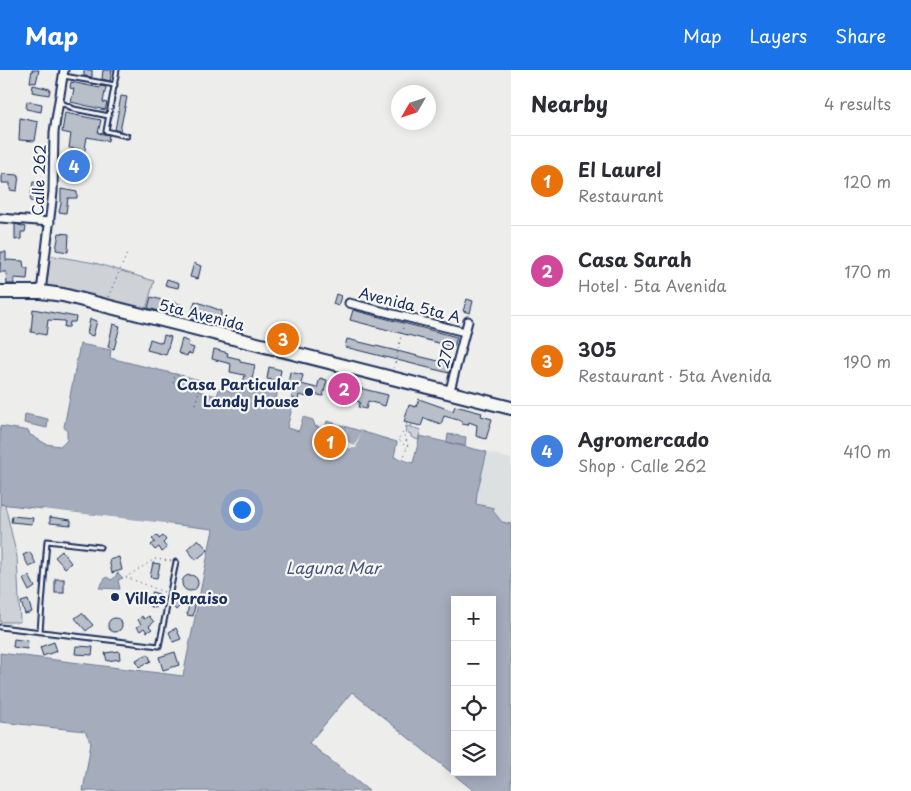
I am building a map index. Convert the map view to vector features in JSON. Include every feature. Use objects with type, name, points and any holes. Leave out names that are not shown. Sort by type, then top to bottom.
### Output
[{"type":"highway","name":"5ta Avenida","points":[[0,292],[41,292],[104,305],[449,394],[511,408]]},
{"type":"street","name":"Calle 262","points":[[41,292],[53,192],[52,150],[64,73]]},
{"type":"street","points":[[0,218],[50,222]]},
{"type":"street","name":"Avenida 5ta A","points":[[349,303],[465,332]]},
{"type":"street","name":"270","points":[[449,394],[468,321]]},
{"type":"lane","points":[[117,70],[106,131],[127,136]]},
{"type":"lane","points":[[64,73],[115,85]]},
{"type":"lane","points":[[60,102],[74,109],[109,116]]},
{"type":"lane","points":[[40,631],[47,541],[100,547]]},
{"type":"lane","points":[[0,627],[159,646],[176,562]]},
{"type":"path","points":[[104,305],[127,254]]},
{"type":"path","points":[[391,378],[406,317]]},
{"type":"path","points":[[173,383],[176,373]]},
{"type":"path","points":[[195,404],[199,392]]},
{"type":"path","points":[[407,448],[398,439],[404,433],[406,424],[415,426]]},
{"type":"path","points":[[403,460],[408,439],[404,433]]},
{"type":"path","points":[[170,594],[126,577],[155,559],[176,562]]},
{"type":"shaded area","points":[[48,255],[95,263],[154,281],[145,313],[91,296],[44,285]]},
{"type":"shaded area","points":[[407,426],[421,430],[418,440],[406,432]]},
{"type":"shaded area","points":[[487,452],[511,459],[511,524],[502,522],[493,511],[494,508],[476,504]]},
{"type":"shaded area","points":[[0,504],[5,505],[17,557],[20,622],[0,622]]},
{"type":"water","name":"Laguna Mar","points":[[80,344],[111,350],[110,358],[200,380],[198,391],[217,396],[220,387],[234,393],[237,383],[277,393],[276,404],[292,408],[287,428],[299,431],[303,417],[313,420],[315,426],[325,429],[327,421],[397,442],[394,457],[413,463],[420,436],[487,452],[476,504],[494,508],[493,511],[502,522],[511,524],[511,791],[474,791],[456,776],[496,776],[496,596],[451,596],[451,772],[352,692],[309,743],[369,791],[83,791],[91,743],[85,731],[0,722],[0,653],[183,676],[213,529],[0,504],[0,426],[29,431],[29,434],[46,444],[60,446],[67,440],[67,431],[64,427]]},
{"type":"water","points":[[25,414],[48,419],[47,428],[24,423]]},
{"type":"water","points":[[448,434],[466,437],[465,446],[447,442]]},
{"type":"water","points":[[118,573],[123,578],[118,580],[120,589],[99,588],[106,577],[112,580]]},
{"type":"pier","points":[[348,427],[345,443],[348,442],[355,446],[361,432],[356,448],[346,448],[347,445],[343,444]]},
{"type":"pier","points":[[43,509],[166,523],[166,526],[44,512]]},
{"type":"building","points":[[32,70],[39,70],[36,83],[30,82]]},
{"type":"building","points":[[84,70],[92,70],[92,77],[84,76]]},
{"type":"building","points":[[103,70],[112,70],[110,81],[102,79]]},
{"type":"building","points":[[71,82],[100,88],[100,86],[106,87],[103,102],[107,103],[105,110],[71,102],[74,89],[70,88]]},
{"type":"building","points":[[33,85],[50,89],[49,95],[32,92]]},
{"type":"building","points":[[121,96],[127,97],[120,131],[115,130]]},
{"type":"building","points":[[27,101],[42,104],[41,112],[26,109]]},
{"type":"building","points":[[65,113],[101,120],[98,133],[109,135],[108,141],[87,137],[83,161],[90,163],[88,175],[62,170],[64,158],[78,160],[79,149],[69,148],[71,134],[62,132]]},
{"type":"building","points":[[20,118],[38,122],[35,141],[19,140]]},
{"type":"building","points":[[2,174],[19,175],[17,191],[10,190],[10,183],[2,183]]},
{"type":"building","points":[[33,182],[40,183],[37,202],[30,201]]},
{"type":"building","points":[[61,189],[77,192],[77,198],[68,198],[66,213],[59,212]]},
{"type":"building","points":[[15,224],[26,227],[25,232],[21,232],[21,239],[15,240]]},
{"type":"building","points":[[59,233],[69,234],[68,252],[56,250]]},
{"type":"building","points":[[1,252],[6,252],[6,260],[23,261],[24,268],[28,268],[27,279],[14,278],[14,284],[7,284],[6,272],[0,272]]},
{"type":"building","points":[[194,263],[201,266],[198,279],[190,277]]},
{"type":"building","points":[[167,279],[179,283],[178,288],[165,285]]},
{"type":"building","points":[[336,294],[341,296],[338,306],[333,304]]},
{"type":"building","points":[[151,297],[162,300],[159,311],[148,308]]},
{"type":"building","points":[[467,299],[473,301],[470,313],[463,311]]},
{"type":"building","points":[[195,301],[222,311],[218,326],[209,324],[211,317],[200,314],[196,320],[190,319]]},
{"type":"building","points":[[174,302],[182,305],[179,316],[171,314]]},
{"type":"building","points":[[33,309],[76,317],[75,322],[70,322],[69,327],[64,327],[65,321],[48,320],[46,335],[31,332]]},
{"type":"building","points":[[353,310],[457,337],[454,347],[350,320]]},
{"type":"building","points":[[90,319],[97,321],[93,336],[87,334]]},
{"type":"building","points":[[113,324],[120,326],[114,349],[108,347]]},
{"type":"building","points":[[283,326],[291,329],[286,342],[278,339]]},
{"type":"building","points":[[164,335],[171,337],[166,355],[147,350],[150,339],[162,343]]},
{"type":"building","points":[[182,339],[189,342],[188,346],[194,348],[192,354],[188,353],[187,356],[178,353]]},
{"type":"building","points":[[347,339],[451,364],[449,373],[345,347]]},
{"type":"building","points":[[214,349],[228,353],[227,356],[240,359],[240,362],[255,365],[251,384],[243,383],[245,375],[230,372],[231,364],[212,359]]},
{"type":"building","points":[[269,367],[281,370],[279,381],[267,379]]},
{"type":"building","points":[[290,372],[303,375],[301,384],[317,388],[320,378],[327,380],[323,396],[313,394],[312,398],[299,395],[298,400],[292,398],[294,386],[288,385]]},
{"type":"building","points":[[336,383],[349,386],[345,402],[333,399]]},
{"type":"building","points":[[359,388],[388,395],[385,406],[368,401],[366,409],[358,407],[360,402],[356,401]]},
{"type":"building","points":[[419,399],[453,411],[455,406],[482,413],[481,416],[492,419],[486,439],[476,436],[477,425],[469,422],[468,425],[462,424],[462,421],[444,416],[441,424],[424,418],[421,426],[404,422],[409,405],[416,407]]},
{"type":"building","points":[[12,516],[33,518],[32,524],[11,522]]},
{"type":"building","points":[[50,517],[71,520],[71,525],[50,523]]},
{"type":"building","points":[[157,535],[159,539],[163,536],[166,540],[163,543],[167,548],[162,552],[159,547],[155,550],[151,545],[155,542],[152,539]]},
{"type":"building","points":[[198,539],[208,550],[196,560],[187,549]]},
{"type":"building","points":[[62,551],[71,563],[65,568],[55,557]]},
{"type":"building","points":[[30,552],[36,564],[29,567],[23,555]]},
{"type":"building","points":[[119,557],[122,570],[112,573],[109,560]]},
{"type":"building","points":[[153,563],[160,564],[157,578],[150,577]]},
{"type":"building","points":[[190,575],[198,583],[190,591],[182,583]]},
{"type":"building","points":[[29,576],[35,587],[29,591],[23,579]]},
{"type":"building","points":[[55,579],[64,579],[64,593],[55,593]]},
{"type":"building","points":[[152,592],[159,594],[156,608],[149,606]]},
{"type":"building","points":[[179,597],[184,602],[176,610],[171,604]]},
{"type":"building","points":[[28,600],[32,612],[25,614],[21,602]]},
{"type":"building","points":[[189,604],[195,605],[193,616],[187,615]]},
{"type":"building","points":[[82,613],[93,625],[86,631],[75,618]]},
{"type":"building","points":[[142,616],[144,619],[149,616],[154,622],[149,626],[152,629],[147,632],[144,628],[140,631],[137,627],[141,624],[138,620]]},
{"type":"building","points":[[112,618],[118,618],[122,625],[118,632],[112,632],[108,628],[108,622]]},
{"type":"building","points":[[176,628],[181,639],[173,642],[169,632]]},
{"type":"building","points":[[14,639],[28,641],[27,649],[13,647]]},
{"type":"building","points":[[54,642],[57,651],[43,656],[40,647]]},
{"type":"building","points":[[76,646],[93,647],[92,655],[75,654]]},
{"type":"building","points":[[119,651],[120,659],[107,661],[105,653]]},
{"type":"building","points":[[175,652],[179,665],[163,670],[159,657]]},
{"type":"building","points":[[148,654],[151,661],[139,667],[136,660]]},
{"type":"place","name":"Agromercado","points":[[74,166]]},
{"type":"place","name":"305","points":[[283,339]]},
{"type":"place","name":"Casa Sarah","points":[[344,389]]},
{"type":"place","name":"Casa Particular Landy House","points":[[309,392]]},
{"type":"place","name":"El Laurel","points":[[330,442]]},
{"type":"place","name":"Villas Paraiso","points":[[115,597]]}]
